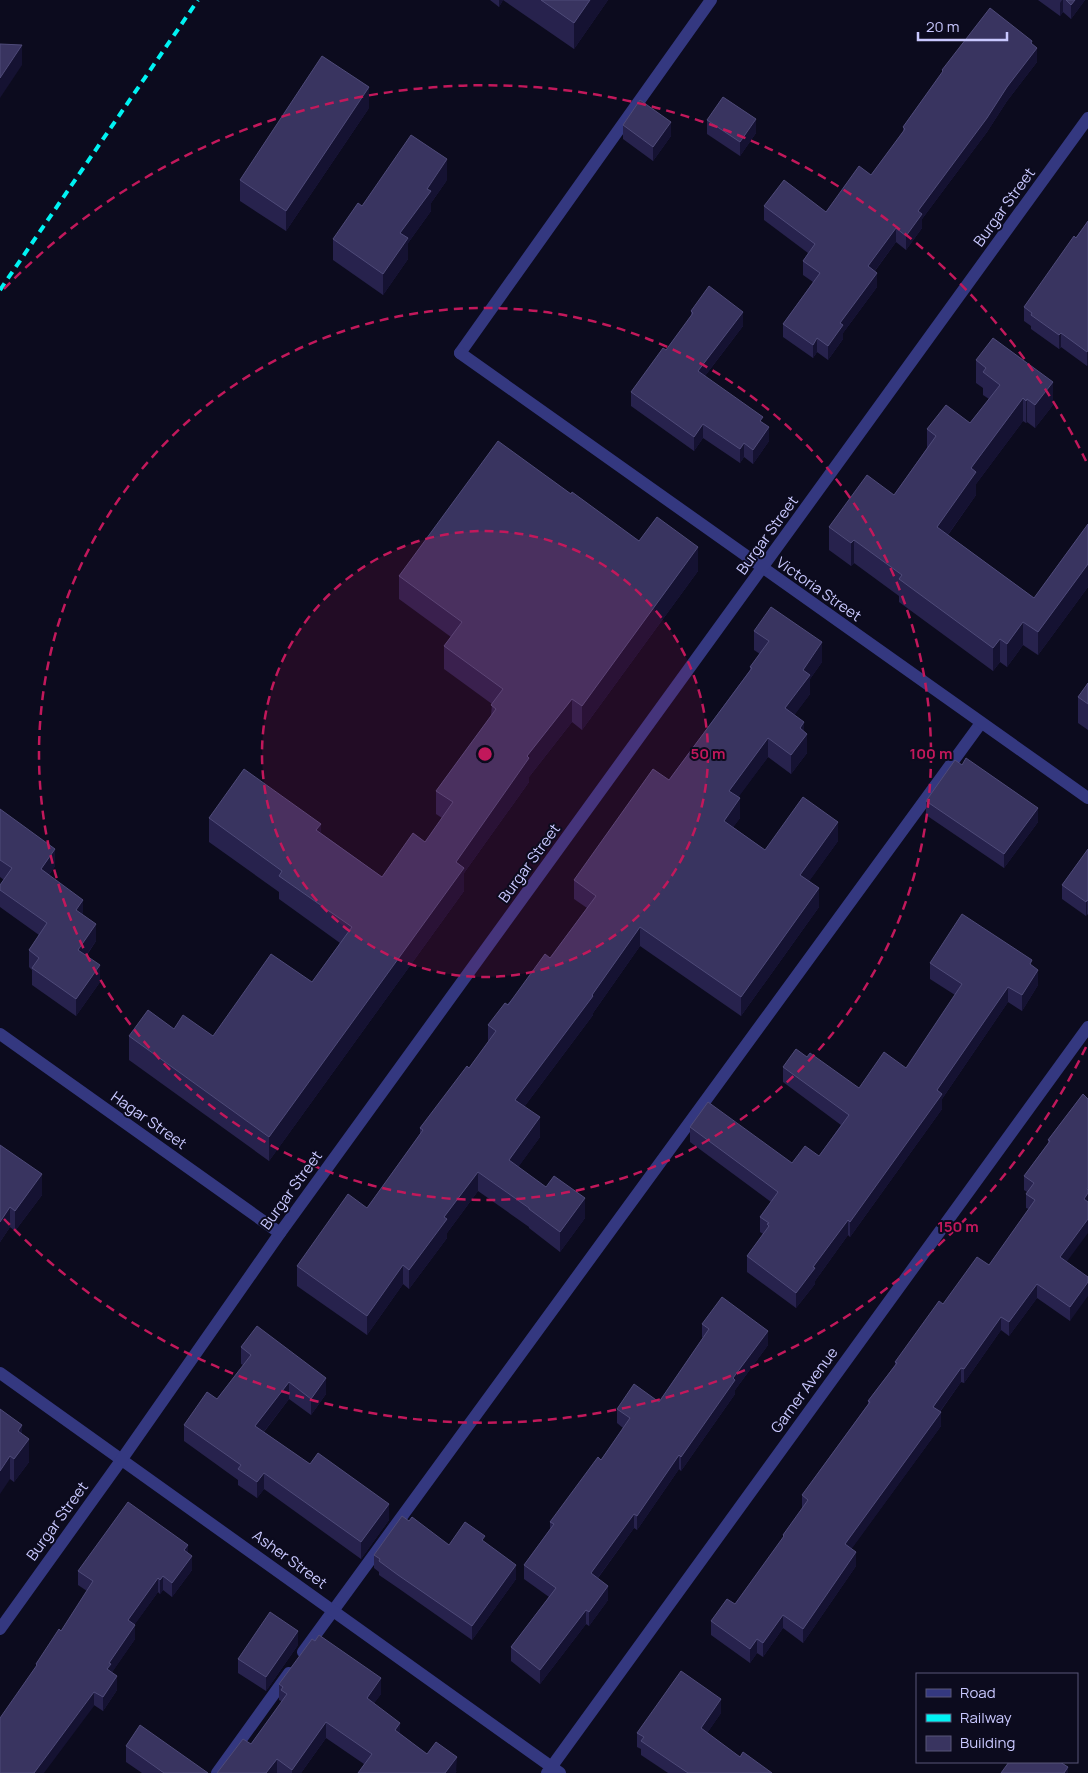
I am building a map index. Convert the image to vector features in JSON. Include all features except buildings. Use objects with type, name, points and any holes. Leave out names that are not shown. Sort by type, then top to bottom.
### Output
[{"type":"street","name":"Victoria Street","points":[[710,0],[460,353],[1088,798]]},
{"type":"street","name":"Burgar Street","points":[[0,1629],[280,1233],[1088,118]]},
{"type":"street","points":[[217,1773],[333,1610],[981,723]]},
{"type":"street","name":"Garner Avenue","points":[[553,1771],[1088,1027]]},
{"type":"street","name":"Hagar Street","points":[[0,1034],[280,1233]]},
{"type":"street","name":"Asher Street","points":[[0,1373],[333,1610],[553,1771]]},
{"type":"railway","points":[[0,290],[198,0]]}]
